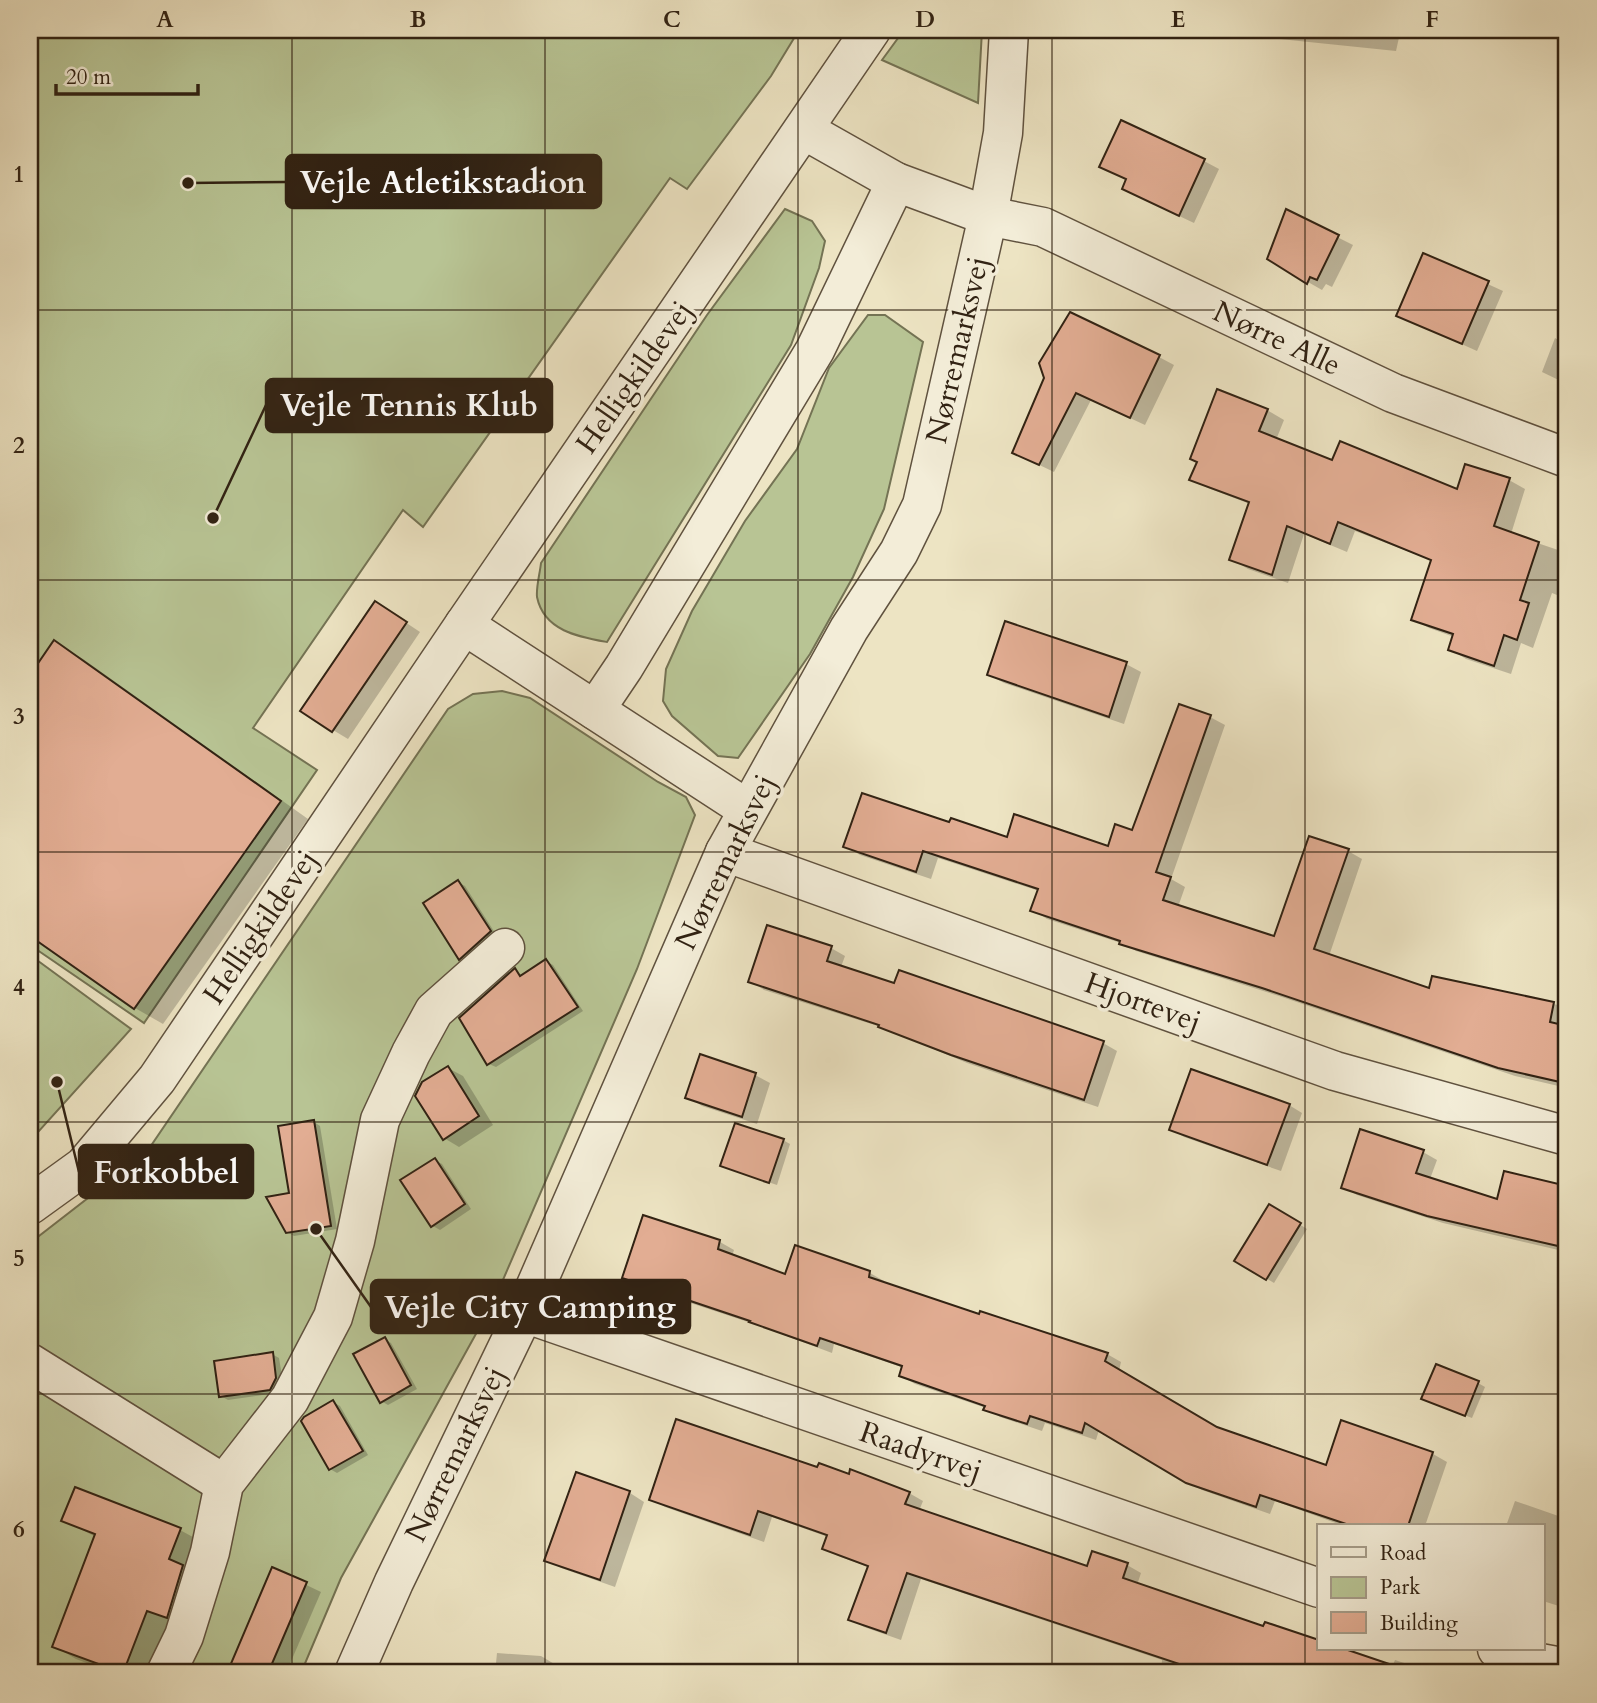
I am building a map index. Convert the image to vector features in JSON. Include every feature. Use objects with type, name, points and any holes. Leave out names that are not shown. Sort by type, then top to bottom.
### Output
[{"type":"street","name":"Helligkildevej","points":[[30,1205],[84,1166],[157,1079],[871,30]]},
{"type":"street","name":"Nørremarksvej","points":[[354,1673],[394,1581],[524,1313],[725,852],[856,617],[899,552],[922,505],[988,216],[1003,133],[1009,30]]},
{"type":"street","points":[[804,130],[896,182],[988,216]]},
{"type":"street","points":[[594,710],[624,667],[815,350],[896,182]]},
{"type":"street","name":"Nørre Alle","points":[[988,216],[1043,227],[1393,393],[1567,458]]},
{"type":"street","points":[[464,625],[747,809]]},
{"type":"street","name":"Hjortevej","points":[[725,852],[1335,1071],[1567,1136]]},
{"type":"street","points":[[166,1673],[192,1612],[210,1552],[224,1484],[289,1399],[333,1317],[355,1241],[380,1120],[411,1053],[434,1011],[505,948]]},
{"type":"street","name":"Raadyrvej","points":[[524,1313],[1317,1587]]},
{"type":"street","points":[[30,1363],[224,1484]]},
{"type":"street","points":[[1500,1650],[1540,1663],[1567,1668]]},
{"type":"green space","points":[[30,30],[799,30],[771,76],[687,189],[670,178],[423,527],[403,510],[253,728],[317,770],[144,1023],[30,945]]},
{"type":"green space","points":[[904,30],[982,30],[978,103],[882,60]]},
{"type":"green space","points":[[785,209],[812,221],[825,241],[819,268],[791,345],[607,642],[574,635],[564,630],[547,618],[537,597],[541,563],[707,315]]},
{"type":"green space","points":[[868,315],[885,315],[923,342],[884,509],[853,577],[810,654],[738,758],[718,756],[672,716],[663,701],[666,669],[692,611],[745,521],[797,449],[829,368]]},
{"type":"green space","points":[[502,691],[530,698],[658,782],[686,797],[695,815],[637,969],[493,1303],[341,1578],[301,1673],[30,1673],[30,1243],[146,1153],[448,709],[473,694]]},
{"type":"green space","points":[[30,955],[131,1029],[30,1141]]},
{"type":"building","points":[[1121,120],[1205,159],[1179,216],[1122,189],[1126,179],[1099,167]]},
{"type":"building","points":[[1286,209],[1339,235],[1317,280],[1310,277],[1307,284],[1267,259]]},
{"type":"building","points":[[1423,253],[1489,281],[1462,344],[1396,316]]},
{"type":"building","points":[[1070,312],[1160,355],[1130,418],[1076,393],[1039,465],[1012,453],[1044,378],[1039,363]]},
{"type":"building","points":[[1217,389],[1268,409],[1259,431],[1332,460],[1340,441],[1457,489],[1465,464],[1510,478],[1494,526],[1539,542],[1520,600],[1529,603],[1517,640],[1504,635],[1494,666],[1448,650],[1453,634],[1411,620],[1431,560],[1338,522],[1330,544],[1287,526],[1272,575],[1229,560],[1249,502],[1189,480],[1197,462],[1190,459]]},
{"type":"building","points":[[375,601],[407,622],[332,732],[300,711]]},
{"type":"building","points":[[1005,621],[1127,662],[1109,717],[987,675]]},
{"type":"building","points":[[54,640],[281,801],[134,1009],[30,936],[30,675]]},
{"type":"building","points":[[1179,704],[1211,715],[1156,872],[1171,877],[1163,900],[1274,936],[1309,836],[1349,849],[1314,949],[1429,988],[1432,976],[1554,1002],[1550,1022],[1567,1026],[1567,1047],[1560,1082],[1498,1068],[1262,988],[1119,944],[1120,941],[1030,911],[1038,889],[923,851],[916,872],[843,847],[862,793],[949,822],[951,818],[1007,837],[1014,814],[1108,846],[1115,824],[1132,830]]},
{"type":"building","points":[[458,880],[491,931],[459,960],[423,903]]},
{"type":"building","points":[[767,925],[832,946],[827,961],[894,983],[899,970],[1104,1041],[1084,1100],[951,1055],[878,1027],[879,1025],[748,982]]},
{"type":"building","points":[[546,959],[578,1007],[487,1065],[459,1018],[515,968],[520,976]]},
{"type":"building","points":[[700,1054],[756,1073],[742,1117],[685,1098]]},
{"type":"building","points":[[448,1066],[479,1116],[443,1140],[415,1096],[422,1082]]},
{"type":"building","points":[[1191,1069],[1290,1104],[1267,1165],[1169,1130]]},
{"type":"building","points":[[314,1120],[331,1226],[286,1233],[266,1197],[289,1193],[278,1126]]},
{"type":"building","points":[[735,1123],[784,1139],[769,1183],[720,1166]]},
{"type":"building","points":[[1360,1129],[1424,1150],[1416,1173],[1497,1199],[1504,1171],[1567,1186],[1567,1206],[1558,1246],[1427,1216],[1341,1188]]},
{"type":"building","points":[[435,1158],[465,1204],[431,1227],[400,1180]]},
{"type":"building","points":[[1269,1204],[1301,1223],[1266,1280],[1234,1261]]},
{"type":"building","points":[[643,1215],[720,1240],[718,1249],[785,1274],[795,1245],[870,1271],[869,1277],[1108,1353],[1105,1361],[1217,1427],[1326,1465],[1341,1420],[1433,1452],[1409,1524],[1346,1524],[1260,1495],[1256,1507],[1186,1483],[1085,1423],[1082,1433],[1030,1416],[1027,1424],[983,1410],[985,1406],[899,1376],[902,1366],[820,1338],[817,1346],[622,1278]]},
{"type":"building","points":[[385,1337],[411,1385],[380,1403],[353,1354]]},
{"type":"building","points":[[273,1352],[276,1378],[270,1390],[219,1397],[214,1361]]},
{"type":"building","points":[[1436,1364],[1479,1381],[1465,1416],[1421,1399]]},
{"type":"building","points":[[333,1400],[363,1451],[329,1470],[301,1421]]},
{"type":"building","points":[[676,1419],[817,1467],[819,1463],[849,1474],[850,1469],[910,1492],[905,1504],[1087,1566],[1092,1551],[1128,1563],[1123,1578],[1263,1626],[1265,1622],[1317,1639],[1317,1650],[1348,1650],[1398,1667],[1397,1673],[1206,1673],[907,1573],[886,1633],[848,1620],[868,1566],[822,1549],[827,1535],[758,1511],[750,1535],[649,1500]]},
{"type":"building","points":[[576,1472],[630,1491],[600,1580],[544,1561]]},
{"type":"building","points":[[75,1487],[181,1528],[169,1559],[183,1565],[167,1618],[147,1611],[123,1673],[52,1647],[95,1534],[61,1521]]},
{"type":"building","points":[[272,1567],[307,1582],[268,1673],[227,1673]]},
{"type":"place","name":"Vejle Atletikstadion","points":[[188,183]]},
{"type":"place","name":"Vejle Tennis Klub","points":[[213,518]]},
{"type":"place","name":"Forkobbel","points":[[57,1082]]},
{"type":"place","name":"Vejle City Camping","points":[[316,1229]]}]
